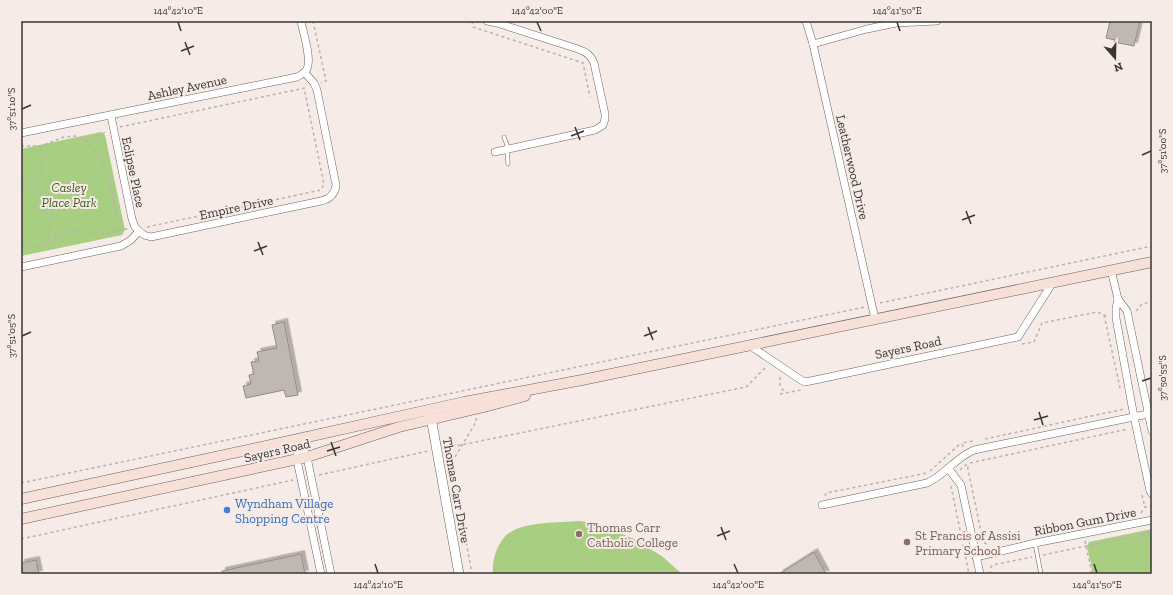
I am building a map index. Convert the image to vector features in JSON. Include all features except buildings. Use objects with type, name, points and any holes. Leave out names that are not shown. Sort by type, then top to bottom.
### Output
[{"type":"main road","name":"Sayers Road","points":[[21,519],[302,458],[400,428],[464,402],[582,380],[1152,262]]},
{"type":"main road","name":"Sayers Road","points":[[21,499],[298,440],[430,415],[474,410],[582,380]]},
{"type":"street","points":[[301,21],[308,55],[308,66],[304,72]]},
{"type":"street","points":[[487,21],[495,22],[587,53],[592,58],[594,63],[605,117],[603,125],[595,130],[495,152]]},
{"type":"street","name":"Leatherwood Drive","points":[[806,21],[813,44],[876,319]]},
{"type":"street","points":[[813,44],[867,29],[896,23],[937,21]]},
{"type":"street","name":"Ashley Avenue","points":[[21,133],[293,78],[304,72]]},
{"type":"street","name":"Empire Drive","points":[[138,230],[151,238],[321,202],[332,196],[336,185],[317,90],[314,83],[304,72]]},
{"type":"street","name":"Eclipse Place","points":[[111,116],[132,220],[138,230]]},
{"type":"street","points":[[21,267],[121,246],[131,240],[138,230]]},
{"type":"street","points":[[1110,270],[1118,299],[1127,311],[1152,431]]},
{"type":"street","name":"Sayers Road","points":[[749,345],[805,382],[823,379],[1018,338],[1053,282]]},
{"type":"street","points":[[1118,299],[1116,318],[1134,417],[1150,491],[1152,494]]},
{"type":"street","points":[[822,505],[927,483],[934,480],[960,457],[974,450],[1148,414]]},
{"type":"street","name":"Thomas Carr Drive","points":[[430,415],[459,574]]},
{"type":"street","points":[[298,440],[302,458],[310,476],[331,574]]},
{"type":"street","points":[[302,458],[301,479],[321,574]]},
{"type":"street","points":[[948,468],[961,486],[980,574]]},
{"type":"street","name":"Ribbon Gum Drive","points":[[976,557],[1035,543],[1152,520]]},
{"type":"lane","points":[[504,137],[508,164]]},
{"type":"lane","points":[[1035,543],[1041,574]]},
{"type":"path","points":[[472,21],[473,27],[583,63],[590,97]]},
{"type":"path","points":[[21,246],[29,248],[39,246],[78,230],[99,234],[120,229],[138,230],[321,190],[324,184],[304,88]]},
{"type":"path","points":[[21,146],[41,146],[64,137],[75,136],[86,141],[100,159],[109,177],[120,229]]},
{"type":"path","points":[[21,188],[39,176],[43,168],[41,146]]},
{"type":"path","points":[[21,179],[50,204],[51,213],[48,234],[50,242]]},
{"type":"path","points":[[21,483],[94,469],[1152,246]]},
{"type":"path","points":[[310,476],[746,387],[766,367],[771,370]]},
{"type":"path","points":[[775,374],[780,377],[780,386],[785,393]]},
{"type":"path","points":[[462,391],[464,402]]},
{"type":"path","points":[[451,463],[476,422],[474,410]]},
{"type":"path","points":[[969,574],[950,481],[967,464],[970,462],[1128,429]]},
{"type":"path","points":[[822,505],[826,493],[929,472],[962,443]]},
{"type":"path","points":[[449,448],[472,574]]},
{"type":"path","points":[[967,464],[983,542],[988,545]]},
{"type":"path","points":[[21,539],[301,479]]},
{"type":"path","points":[[1141,513],[1145,507],[1152,506]]},
{"type":"path","points":[[990,574],[991,567],[994,565],[1124,538],[1131,541],[1140,538],[1143,534],[1152,532]]},
{"type":"path","points":[[1083,534],[1092,574]]},
{"type":"green space","name":"Casley Place Park","points":[[101,132],[105,135],[125,230],[122,235],[21,256],[21,149]]},
{"type":"green space","points":[[579,521],[598,524],[634,539],[663,557],[682,574],[493,574],[494,557],[503,539],[509,533],[534,524]]},
{"type":"green space","points":[[1152,529],[1152,574],[1093,574],[1087,546],[1089,542]]},
{"type":"place","name":"Wyndham Village Shopping Centre","points":[[227,510]]},
{"type":"place","name":"Thomas Carr Catholic College","points":[[579,534]]},
{"type":"place","name":"St Francis of Assisi Primary School","points":[[907,542]]}]
